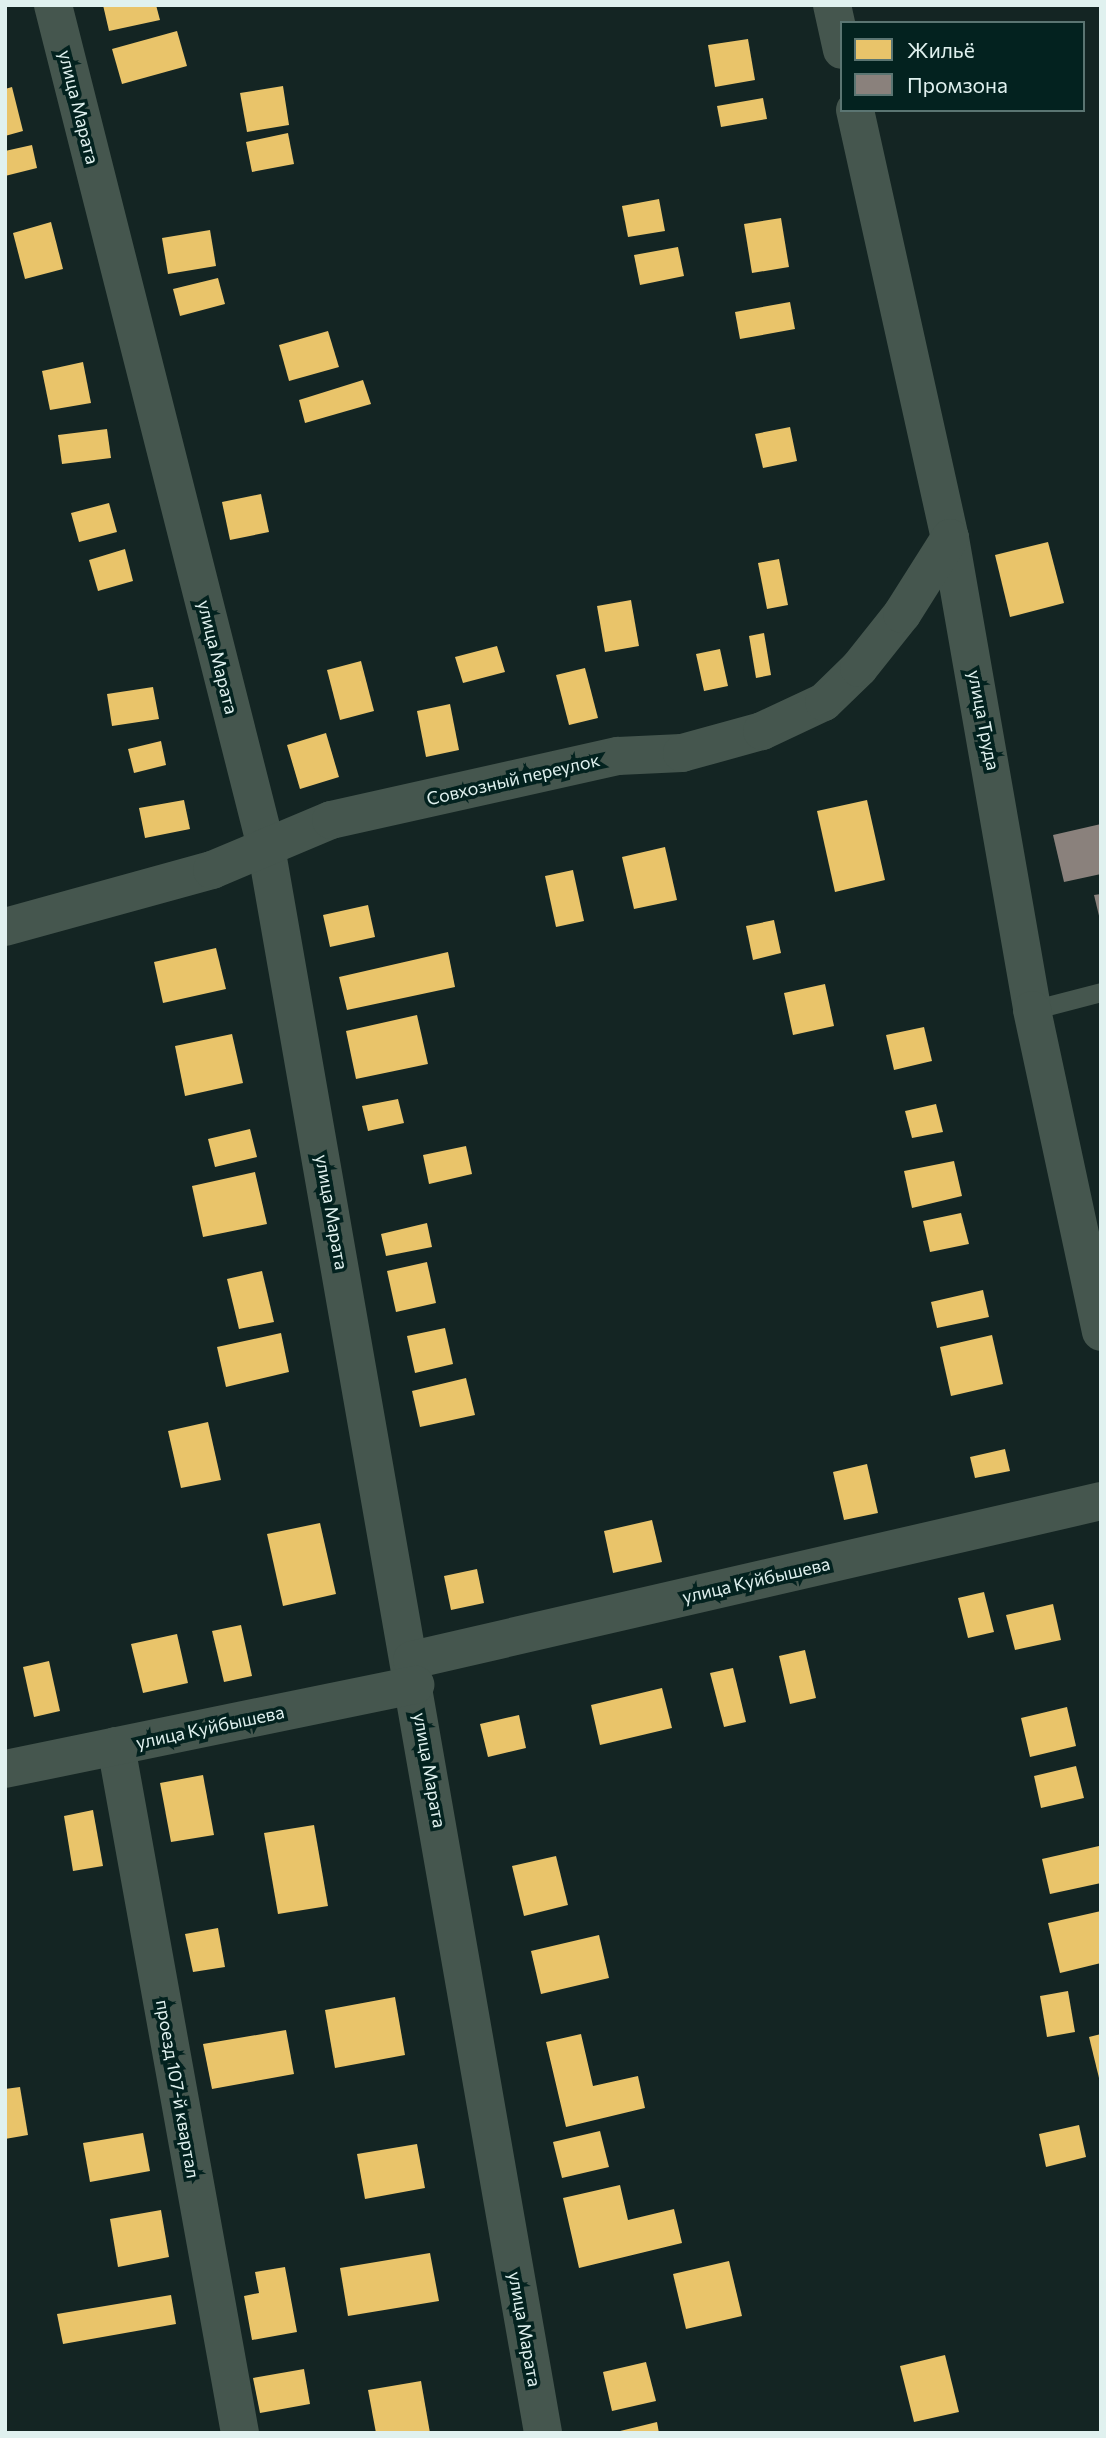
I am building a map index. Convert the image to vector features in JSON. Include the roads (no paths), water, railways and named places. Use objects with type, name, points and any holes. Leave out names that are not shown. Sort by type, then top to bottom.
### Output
[{"type":"street","name":"улица Марата","points":[[53,5],[267,847],[414,1672],[543,2433]]},
{"type":"street","points":[[832,5],[840,41]]},
{"type":"street","name":"улица Труда","points":[[855,112],[950,538],[1032,1010],[1101,1332]]},
{"type":"street","name":"Совхозный переулок","points":[[5,927],[212,870],[331,820],[618,755],[682,753],[762,731],[824,702],[859,668],[902,614],[950,538]]},
{"type":"street","name":"улица Куйбышева","points":[[5,1769],[116,1746],[1101,1501]]},
{"type":"street","name":"проезд 107-й квартал","points":[[116,1746],[240,2433]]},
{"type":"lane","points":[[1032,1010],[1101,992]]}]
